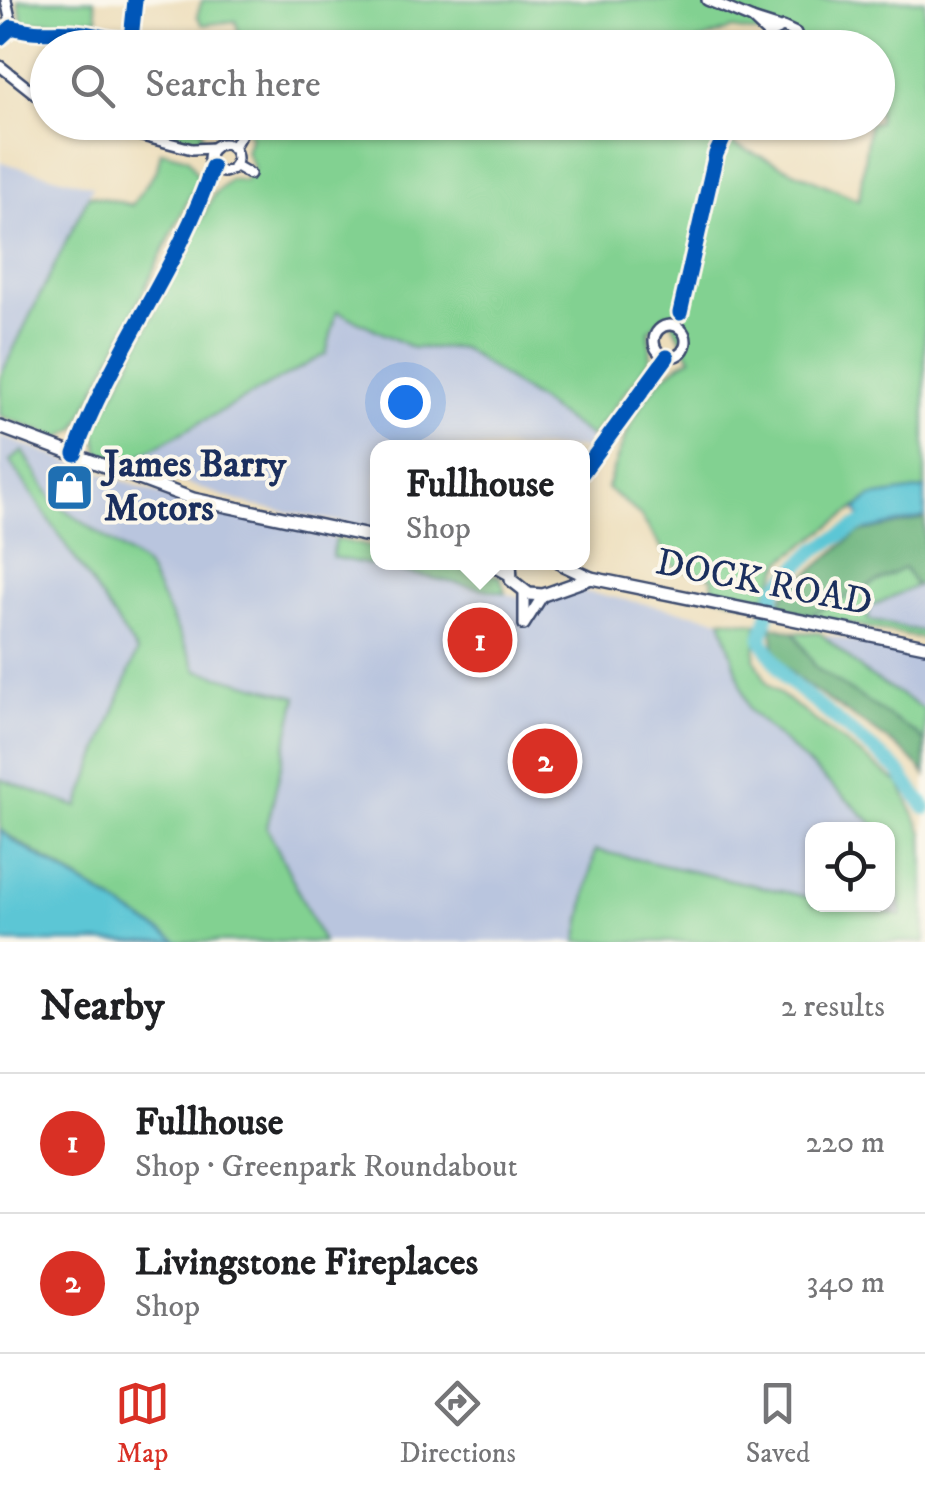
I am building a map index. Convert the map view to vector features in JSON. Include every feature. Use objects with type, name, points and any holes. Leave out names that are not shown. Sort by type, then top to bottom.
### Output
[{"type":"main road","points":[[0,427],[192,500],[370,536]]},
{"type":"main road","points":[[511,570],[524,593],[548,592],[560,578],[561,570]]},
{"type":"main road","name":"DOCK ROAD","points":[[575,570],[591,578],[925,646]]},
{"type":"main road","name":"DOCK ROAD","points":[[548,592],[591,578]]},
{"type":"street","points":[[6,0],[12,27]]},
{"type":"street","points":[[132,30],[135,0]]},
{"type":"street","points":[[707,0],[729,3],[770,30]]},
{"type":"street","points":[[0,38],[12,27]]},
{"type":"street","points":[[12,27],[30,34]]},
{"type":"street","points":[[0,66],[30,90]]},
{"type":"street","points":[[158,140],[192,149],[233,148]]},
{"type":"street","points":[[236,166],[233,148],[238,140]]},
{"type":"street","points":[[662,354],[683,351],[680,313],[716,154],[723,140]]},
{"type":"street","points":[[75,454],[118,355],[202,197],[214,148]]},
{"type":"street","points":[[192,149],[224,173]]},
{"type":"street","points":[[202,197],[236,166]]},
{"type":"street","points":[[236,166],[250,174]]},
{"type":"street","points":[[590,462],[654,373],[662,354],[655,336],[680,313]]},
{"type":"street","points":[[664,326],[682,330]]},
{"type":"street","points":[[524,593],[524,625],[548,592]]},
{"type":"shaded area","points":[[0,162],[93,186],[0,377]]},
{"type":"shaded area","points":[[337,310],[413,348],[462,348],[591,437],[370,440],[370,528],[250,505],[126,463],[326,354]]},
{"type":"shaded area","points":[[0,436],[178,501],[335,539],[333,557],[370,565],[370,570],[394,570],[545,602],[571,589],[721,619],[749,710],[871,822],[805,822],[805,896],[595,850],[577,942],[323,942],[267,827],[296,697],[197,671],[146,566],[54,502],[23,452],[10,461],[137,652],[78,807],[0,779]]},
{"type":"shaded area","points":[[925,582],[925,632],[868,621],[870,607]]},
{"type":"shaded area","points":[[820,634],[925,655],[925,710],[867,674]]},
{"type":"shaded area","points":[[895,883],[902,917],[878,912],[895,912]]},
{"type":"green space","points":[[18,0],[94,0],[98,19],[23,23]]},
{"type":"green space","points":[[202,0],[925,0],[925,489],[871,497],[782,561],[762,605],[713,595],[712,577],[674,567],[640,515],[607,488],[628,432],[647,396],[674,368],[691,358],[667,313],[649,330],[651,358],[591,437],[462,348],[413,348],[337,311],[326,354],[126,463],[99,453],[95,431],[214,194],[231,179],[245,181],[254,168],[246,152],[250,140],[724,140],[859,200],[867,140],[895,140],[895,30],[238,30],[236,21],[203,25],[197,16]]},
{"type":"green space","points":[[161,151],[188,158],[199,178],[76,429],[60,438],[0,416],[0,377],[89,195],[132,205],[157,169]]},
{"type":"green space","points":[[23,451],[54,502],[146,566],[197,670],[297,697],[267,827],[323,942],[178,942],[0,830],[0,779],[78,807],[137,652],[10,461]]},
{"type":"green space","points":[[925,518],[925,582],[916,586],[904,568],[809,616],[779,606],[784,594],[857,533]]},
{"type":"green space","points":[[335,539],[370,546],[370,565],[332,557]]},
{"type":"green space","points":[[904,568],[916,586],[870,607],[868,620],[925,632],[925,639],[809,616]]},
{"type":"green space","points":[[394,570],[472,570],[500,576],[505,593]]},
{"type":"green space","points":[[721,619],[757,623],[755,659],[768,685],[900,784],[923,833],[925,942],[577,942],[595,850],[805,896],[805,912],[881,912],[902,916],[895,872],[895,822],[871,822],[749,710]]},
{"type":"green space","points":[[772,626],[794,632],[816,668],[918,735],[925,743],[925,775],[892,743],[800,680],[775,649]]},
{"type":"green space","points":[[794,632],[820,633],[867,674],[925,710],[925,743],[816,668]]},
{"type":"water","points":[[925,489],[925,517],[867,530],[856,509],[871,497]]},
{"type":"water","points":[[0,830],[15,842],[178,942],[0,942]]},
{"type":"waterway","points":[[879,513],[814,551],[776,588],[761,639],[787,680],[898,770],[925,808]]},
{"type":"cycle path","points":[[132,30],[135,0]]},
{"type":"cycle path","points":[[0,38],[12,27],[30,31]]},
{"type":"cycle path","points":[[680,313],[716,154],[723,140]]},
{"type":"cycle path","points":[[75,454],[107,381],[182,240],[212,167]]},
{"type":"cycle path","points":[[590,462],[667,357]]},
{"type":"place","name":"James Barry Motors","points":[[69,487]]},
{"type":"place","name":"Fullhouse","points":[[480,640]]},
{"type":"place","name":"Livingstone Fireplaces","points":[[545,761]]}]
